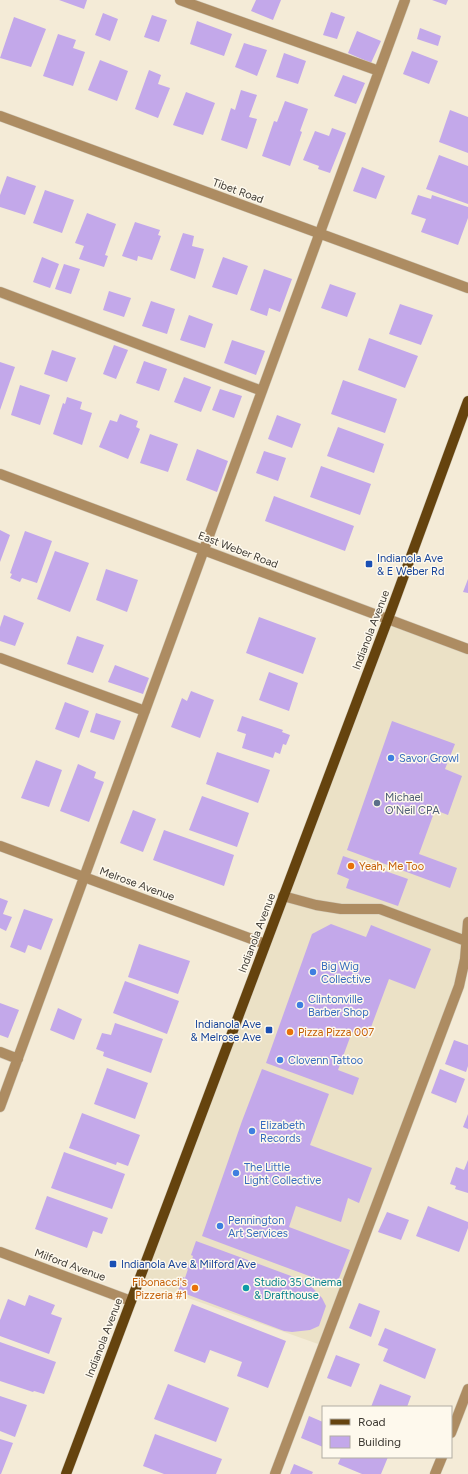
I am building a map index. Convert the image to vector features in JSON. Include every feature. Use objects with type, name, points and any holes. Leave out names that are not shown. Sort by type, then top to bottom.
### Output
[{"type":"main road","name":"Indianola Avenue","points":[[66,1474],[388,619],[468,400]]},
{"type":"street","points":[[180,0],[379,72]]},
{"type":"street","points":[[0,1107],[405,0]]},
{"type":"street","name":"Tibet Road","points":[[0,116],[468,288]]},
{"type":"street","points":[[0,292],[262,391]]},
{"type":"street","name":"East Weber Road","points":[[0,474],[468,649]]},
{"type":"street","points":[[0,658],[145,711]]},
{"type":"street","name":"Melrose Avenue","points":[[0,846],[265,944]]},
{"type":"street","points":[[283,896],[316,905],[341,909],[380,910],[466,941]]},
{"type":"street","points":[[275,1474],[459,986],[465,959],[468,922]]},
{"type":"street","points":[[0,1052],[18,1059]]},
{"type":"street","name":"Milford Avenue","points":[[0,1252],[131,1301]]},
{"type":"street","points":[[452,1430],[468,1388]]},
{"type":"street","points":[[436,1474],[442,1458]]},
{"type":"shaded area","points":[[388,619],[468,649],[468,922],[465,959],[321,1345],[140,1281]]},
{"type":"building","points":[[59,0],[87,0],[84,9]]},
{"type":"building","points":[[256,0],[281,0],[273,20],[251,11]]},
{"type":"building","points":[[432,0],[448,0],[446,5]]},
{"type":"building","points":[[331,12],[345,17],[337,39],[323,35]]},
{"type":"building","points":[[103,13],[118,19],[110,41],[95,35]]},
{"type":"building","points":[[152,15],[167,20],[159,42],[144,37]]},
{"type":"building","points":[[14,17],[46,29],[31,67],[0,58]]},
{"type":"building","points":[[197,21],[232,34],[224,56],[190,44]]},
{"type":"building","points":[[420,28],[441,36],[438,46],[417,39]]},
{"type":"building","points":[[357,31],[381,41],[371,63],[348,53]]},
{"type":"building","points":[[58,34],[76,40],[73,48],[85,52],[73,86],[43,76]]},
{"type":"building","points":[[244,43],[267,50],[257,76],[235,67]]},
{"type":"building","points":[[412,51],[438,61],[429,84],[403,74]]},
{"type":"building","points":[[284,53],[306,61],[298,84],[276,77]]},
{"type":"building","points":[[100,60],[128,71],[117,101],[88,90]]},
{"type":"building","points":[[149,70],[161,75],[158,84],[170,88],[158,118],[135,109]]},
{"type":"building","points":[[343,75],[365,83],[356,104],[334,96]]},
{"type":"building","points":[[241,90],[257,95],[249,117],[257,119],[247,149],[221,140],[231,108],[235,110]]},
{"type":"building","points":[[186,92],[215,103],[203,135],[173,125]]},
{"type":"building","points":[[285,101],[308,109],[300,131],[302,132],[290,166],[262,156],[274,121],[277,122]]},
{"type":"building","points":[[450,110],[468,117],[468,153],[439,142]]},
{"type":"building","points":[[332,128],[346,133],[330,173],[318,169],[319,166],[303,160],[315,131],[329,136]]},
{"type":"building","points":[[439,155],[468,166],[468,204],[426,189]]},
{"type":"building","points":[[362,167],[385,176],[376,199],[353,191]]},
{"type":"building","points":[[7,176],[36,186],[25,215],[0,207],[0,195]]},
{"type":"building","points":[[45,190],[74,200],[62,233],[33,223]]},
{"type":"building","points":[[418,195],[431,199],[432,195],[468,207],[468,218],[458,245],[421,232],[426,219],[411,214]]},
{"type":"building","points":[[87,213],[116,224],[105,255],[108,256],[104,267],[79,259],[84,246],[75,243]]},
{"type":"building","points":[[135,222],[160,230],[158,235],[161,236],[152,260],[138,256],[137,261],[122,256]]},
{"type":"building","points":[[183,233],[194,236],[192,246],[204,249],[195,279],[170,270]]},
{"type":"building","points":[[42,257],[59,264],[50,288],[33,282]]},
{"type":"building","points":[[223,257],[248,266],[237,295],[212,287]]},
{"type":"building","points":[[64,264],[80,269],[71,294],[55,289]]},
{"type":"building","points":[[264,269],[292,279],[280,312],[269,308],[267,316],[250,310]]},
{"type":"building","points":[[330,284],[356,293],[347,317],[321,308]]},
{"type":"building","points":[[109,291],[131,298],[124,317],[103,310]]},
{"type":"building","points":[[151,301],[175,309],[167,334],[142,326]]},
{"type":"building","points":[[400,304],[433,315],[421,345],[389,334]]},
{"type":"building","points":[[189,315],[213,324],[205,348],[180,340]]},
{"type":"building","points":[[369,338],[418,356],[405,388],[358,370]]},
{"type":"building","points":[[232,340],[265,351],[256,375],[224,363]]},
{"type":"building","points":[[114,345],[128,350],[116,379],[103,374]]},
{"type":"building","points":[[52,350],[76,358],[67,382],[44,374]]},
{"type":"building","points":[[144,361],[167,369],[159,391],[136,383]]},
{"type":"building","points":[[0,362],[15,367],[0,410]]},
{"type":"building","points":[[184,377],[211,387],[201,412],[174,402]]},
{"type":"building","points":[[343,380],[397,399],[385,433],[331,414]]},
{"type":"building","points":[[20,385],[50,395],[40,425],[11,415]]},
{"type":"building","points":[[220,389],[242,396],[234,418],[212,410]]},
{"type":"building","points":[[67,397],[82,402],[80,409],[92,413],[82,445],[53,434],[63,403],[65,404]]},
{"type":"building","points":[[120,414],[138,421],[136,427],[140,429],[128,459],[99,447],[110,420],[117,422]]},
{"type":"building","points":[[277,415],[301,424],[292,448],[268,439]]},
{"type":"building","points":[[338,427],[384,444],[374,473],[327,456]]},
{"type":"building","points":[[150,434],[178,444],[168,472],[140,463]]},
{"type":"building","points":[[197,449],[228,461],[217,492],[186,480]]},
{"type":"building","points":[[264,451],[286,458],[278,481],[256,473]]},
{"type":"building","points":[[321,466],[371,484],[360,515],[310,497]]},
{"type":"building","points":[[274,496],[354,526],[345,551],[265,521]]},
{"type":"building","points":[[0,530],[10,535],[0,562]]},
{"type":"building","points":[[25,531],[52,541],[37,583],[22,578],[20,582],[10,578],[12,574],[10,573]]},
{"type":"building","points":[[55,551],[89,563],[70,612],[37,599]]},
{"type":"building","points":[[106,569],[138,580],[127,612],[96,600]]},
{"type":"building","points":[[468,579],[468,593],[463,592]]},
{"type":"building","points":[[4,615],[24,623],[15,646],[0,641],[0,627]]},
{"type":"building","points":[[259,617],[316,638],[303,674],[246,653]]},
{"type":"building","points":[[77,636],[104,645],[93,673],[67,664]]},
{"type":"building","points":[[115,665],[149,678],[143,694],[108,682]]},
{"type":"building","points":[[269,672],[298,683],[289,711],[259,700]]},
{"type":"building","points":[[191,691],[214,700],[200,738],[171,727],[182,698],[187,701]]},
{"type":"building","points":[[65,702],[89,711],[79,738],[55,729]]},
{"type":"building","points":[[96,713],[121,721],[114,740],[90,732]]},
{"type":"building","points":[[242,716],[283,730],[282,732],[290,735],[286,745],[283,744],[280,754],[275,752],[273,758],[242,748],[246,734],[237,731]]},
{"type":"building","points":[[392,721],[455,744],[445,769],[462,776],[448,815],[435,810],[419,854],[457,868],[450,888],[347,850]]},
{"type":"building","points":[[217,752],[270,770],[258,803],[206,784]]},
{"type":"building","points":[[36,760],[62,770],[49,807],[21,798]]},
{"type":"building","points":[[78,764],[96,772],[94,778],[104,782],[89,822],[60,811]]},
{"type":"building","points":[[202,796],[249,813],[237,847],[189,830]]},
{"type":"building","points":[[133,810],[156,819],[143,852],[120,843]]},
{"type":"building","points":[[164,830],[234,855],[224,886],[153,860]]},
{"type":"building","points":[[343,856],[408,879],[398,906],[346,888],[349,879],[337,874]]},
{"type":"building","points":[[0,898],[8,901],[3,914],[12,917],[6,931],[0,928]]},
{"type":"building","points":[[24,909],[53,919],[41,950],[28,945],[25,953],[10,947]]},
{"type":"building","points":[[331,924],[366,937],[371,925],[431,949],[415,989],[389,979],[367,1038],[352,1032],[338,1070],[359,1078],[353,1095],[266,1063],[312,934]]},
{"type":"building","points":[[139,944],[190,961],[178,994],[128,977]]},
{"type":"building","points":[[125,981],[179,1001],[167,1034],[113,1013]]},
{"type":"building","points":[[0,1003],[19,1010],[8,1038],[0,1035]]},
{"type":"building","points":[[58,1008],[82,1019],[74,1040],[50,1030]]},
{"type":"building","points":[[115,1023],[163,1039],[151,1073],[103,1056],[104,1052],[96,1049],[102,1033],[111,1035]]},
{"type":"building","points":[[454,1040],[468,1045],[468,1066],[466,1072],[445,1064]]},
{"type":"building","points":[[107,1068],[148,1083],[135,1119],[94,1104]]},
{"type":"building","points":[[262,1069],[329,1094],[310,1145],[372,1168],[359,1203],[348,1198],[341,1222],[296,1206],[289,1227],[350,1250],[336,1286],[202,1236],[242,1121]]},
{"type":"building","points":[[440,1069],[465,1079],[456,1103],[431,1093]]},
{"type":"building","points":[[82,1113],[140,1135],[128,1166],[117,1162],[116,1165],[69,1148]]},
{"type":"building","points":[[468,1114],[468,1129],[463,1127]]},
{"type":"building","points":[[64,1152],[125,1174],[112,1209],[51,1188]]},
{"type":"building","points":[[468,1160],[468,1193],[455,1189],[456,1186],[450,1184],[456,1167],[464,1170]]},
{"type":"building","points":[[47,1196],[108,1218],[102,1234],[93,1231],[87,1248],[35,1229]]},
{"type":"building","points":[[428,1206],[468,1222],[468,1228],[459,1252],[416,1236]]},
{"type":"building","points":[[387,1212],[409,1220],[401,1240],[378,1232]]},
{"type":"building","name":"Studio 35 Cinema & Drafthouse","points":[[196,1241],[302,1280],[310,1285],[322,1298],[326,1306],[319,1326],[310,1330],[292,1332],[284,1331],[178,1291],[183,1277],[185,1278],[188,1269],[183,1267],[185,1263],[190,1265],[193,1256],[191,1255]]},
{"type":"building","points":[[29,1295],[55,1305],[51,1314],[62,1318],[49,1354],[0,1336],[0,1320],[8,1299],[25,1306]]},
{"type":"building","points":[[359,1303],[380,1311],[371,1337],[349,1328]]},
{"type":"building","points":[[192,1304],[286,1341],[268,1388],[237,1376],[242,1362],[210,1350],[205,1363],[174,1351]]},
{"type":"building","points":[[385,1328],[436,1349],[425,1379],[383,1361],[388,1349],[378,1345]]},
{"type":"building","points":[[0,1342],[56,1362],[44,1394],[0,1381]]},
{"type":"building","points":[[336,1355],[360,1364],[351,1387],[327,1378]]},
{"type":"building","points":[[168,1384],[229,1408],[216,1442],[154,1419]]},
{"type":"building","points":[[380,1384],[411,1396],[407,1406],[371,1406]]},
{"type":"building","points":[[0,1396],[27,1405],[15,1437],[0,1431]]},
{"type":"building","points":[[309,1416],[322,1422],[322,1447],[301,1438]]},
{"type":"building","points":[[155,1434],[222,1459],[216,1474],[164,1474],[143,1466]]},
{"type":"building","points":[[0,1439],[13,1443],[1,1474],[0,1474]]},
{"type":"building","points":[[341,1458],[388,1458],[381,1474],[362,1474],[338,1464]]},
{"type":"building","points":[[294,1464],[313,1472],[312,1474],[290,1474]]},
{"type":"place","name":"Indianola Ave & E Weber Rd","points":[[369,564]]},
{"type":"place","name":"Savor Growl","points":[[391,758]]},
{"type":"place","name":"Michael O'Neil CPA","points":[[377,803]]},
{"type":"place","name":"Yeah, Me Too","points":[[351,866]]},
{"type":"place","name":"Big Wig Collective","points":[[313,972]]},
{"type":"place","name":"Clintonville Barber Shop","points":[[300,1005]]},
{"type":"place","name":"Indianola Ave & Melrose Ave","points":[[269,1030]]},
{"type":"place","name":"Pizza Pizza 007","points":[[290,1032]]},
{"type":"place","name":"Clovenn Tattoo","points":[[280,1060]]},
{"type":"place","name":"Elizabeth Records","points":[[252,1131]]},
{"type":"place","name":"The Little Light Collective","points":[[236,1173]]},
{"type":"place","name":"Pennington Art Services","points":[[220,1226]]},
{"type":"place","name":"Indianola Ave & Milford Ave","points":[[113,1264]]},
{"type":"place","name":"Fibonacci's Pizzeria #1","points":[[195,1288]]},
{"type":"place","name":"Studio 35 Cinema & Drafthouse","points":[[246,1288]]}]
